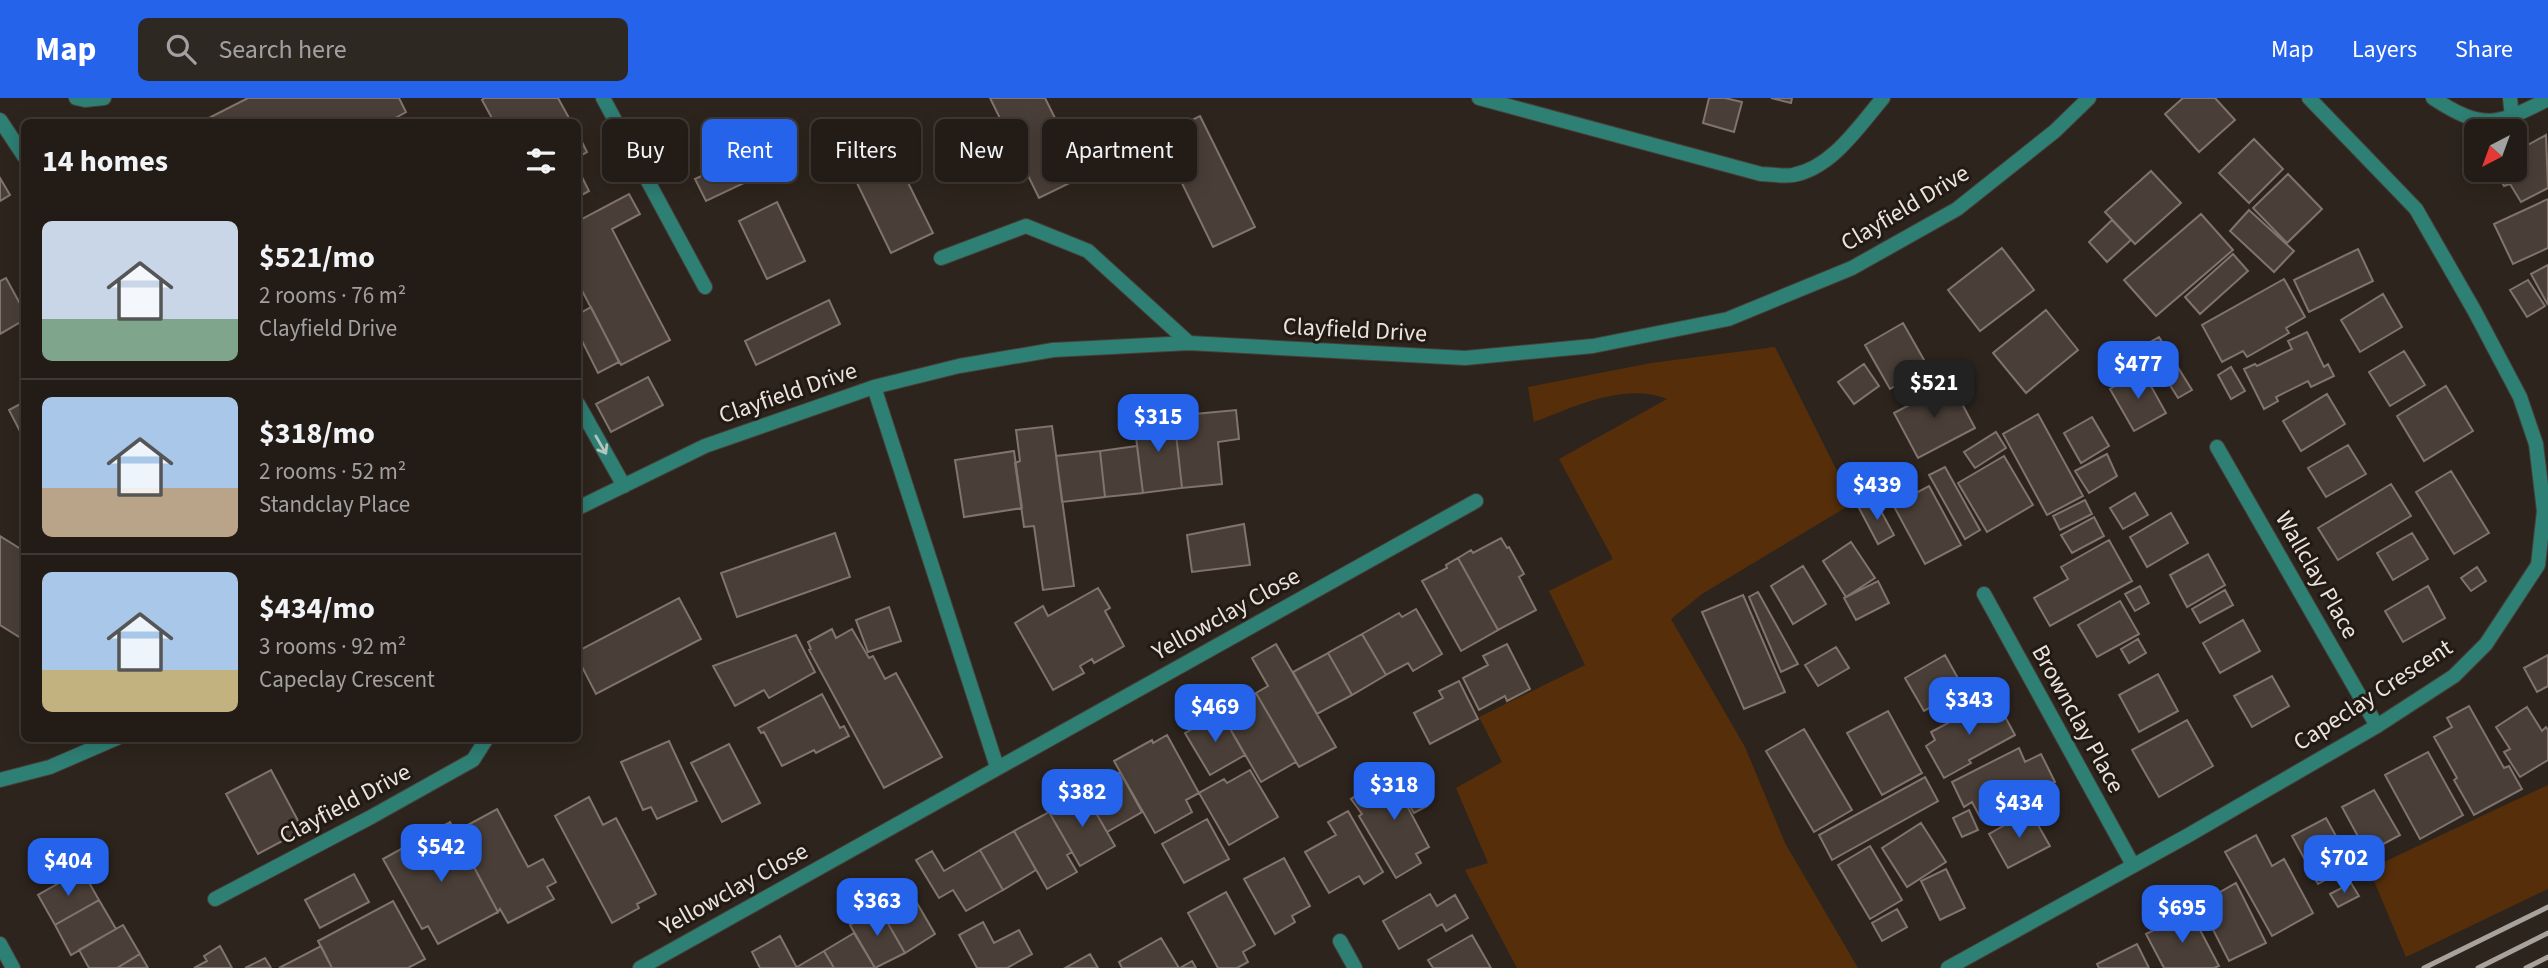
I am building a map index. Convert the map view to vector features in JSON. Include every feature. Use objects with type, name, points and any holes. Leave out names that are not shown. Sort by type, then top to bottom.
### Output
[{"type":"street","points":[[76,98],[104,98]]},
{"type":"street","points":[[603,98],[705,287]]},
{"type":"street","points":[[1479,98],[1761,174],[1793,176],[1819,165],[1839,148],[1883,98]]},
{"type":"street","name":"Clayfield Drive","points":[[581,507],[705,446],[874,387],[959,366],[1053,351],[1189,343],[1465,358],[1593,346],[1728,319],[1852,268],[1957,209],[2055,131],[2089,98]]},
{"type":"street","name":"Capeclay Crescent","points":[[1948,968],[2377,726],[2454,676],[2487,644],[2543,566],[2544,511],[2536,444],[2520,397],[2416,209],[2309,98]]},
{"type":"street","points":[[2433,98],[2456,113],[2484,122],[2512,118],[2548,99]]},
{"type":"street","points":[[2510,98],[2512,118]]},
{"type":"street","points":[[0,120],[21,152]]},
{"type":"street","points":[[942,258],[1026,226],[1088,251],[1189,343]]},
{"type":"street","points":[[874,387],[997,767]]},
{"type":"street","points":[[581,409],[624,486]]},
{"type":"street","name":"Wallclay Place","points":[[2217,447],[2377,726]]},
{"type":"street","name":"Yellowclay Close","points":[[640,968],[1476,501]]},
{"type":"street","name":"Brownclay Place","points":[[1984,594],[2133,865]]},
{"type":"street","points":[[0,780],[50,766],[107,742]]},
{"type":"street","name":"Clayfield Drive","points":[[215,899],[473,760],[484,742]]},
{"type":"street","points":[[1340,941],[1355,968]]},
{"type":"street","points":[[0,944],[13,968]]},
{"type":"shaded area","points":[[1775,347],[1853,503],[1702,594],[1671,619],[1745,747],[1785,843],[1858,968],[1517,968],[1465,870],[1488,863],[1456,788],[1502,762],[1479,717],[1585,665],[1549,591],[1613,559],[1559,459],[1667,399],[1650,394],[1616,395],[1599,398],[1534,422],[1528,387],[1651,363]]},
{"type":"shaded area","points":[[2548,785],[2548,889],[2406,957],[2369,869]]},
{"type":"building","points":[[248,98],[399,98],[406,112],[393,119],[207,119]]},
{"type":"building","points":[[558,98],[569,118],[492,119],[482,100]]},
{"type":"building","points":[[990,98],[1045,98],[1056,119],[1042,119],[1042,182],[1072,182],[1039,198],[1028,176],[1028,119],[1000,119]]},
{"type":"building","points":[[1709,98],[1742,102],[1734,132],[1703,123]]},
{"type":"building","points":[[1771,98],[1792,98],[1791,103]]},
{"type":"building","points":[[2183,98],[2215,98],[2235,120],[2199,152],[2165,114]]},
{"type":"building","points":[[1200,116],[1255,227],[1213,247],[1181,182],[1197,182],[1197,119],[1194,119]]},
{"type":"building","points":[[2546,135],[2548,188],[2521,202],[2510,184],[2504,186],[2502,182],[2527,182],[2527,145]]},
{"type":"building","points":[[2254,139],[2283,169],[2249,203],[2219,173]]},
{"type":"building","points":[[581,140],[587,152],[581,155]]},
{"type":"building","points":[[2151,171],[2181,203],[2135,244],[2105,212]]},
{"type":"building","points":[[2288,174],[2322,209],[2287,243],[2253,208]]},
{"type":"building","points":[[581,175],[589,191],[581,195]]},
{"type":"building","points":[[702,176],[702,182],[746,182],[706,201],[695,179]]},
{"type":"building","points":[[0,178],[10,195],[0,201]]},
{"type":"building","points":[[856,182],[908,182],[933,233],[891,253]]},
{"type":"building","points":[[629,194],[640,214],[612,229],[670,340],[621,365],[581,289],[581,219]]},
{"type":"building","points":[[2548,199],[2548,248],[2513,264],[2494,224]]},
{"type":"building","points":[[777,202],[805,261],[767,279],[739,221]]},
{"type":"building","points":[[2249,210],[2294,251],[2274,272],[2230,231]]},
{"type":"building","points":[[2201,214],[2233,250],[2156,316],[2124,280]]},
{"type":"building","points":[[2112,220],[2131,240],[2107,262],[2089,242]]},
{"type":"building","points":[[2002,248],[2034,290],[1980,331],[1948,290]]},
{"type":"building","points":[[2358,249],[2373,281],[2309,312],[2294,280]]},
{"type":"building","points":[[2233,254],[2248,271],[2200,314],[2185,297]]},
{"type":"building","points":[[2548,265],[2548,305],[2531,274]]},
{"type":"building","points":[[6,278],[21,306],[21,322],[0,334],[0,281]]},
{"type":"building","points":[[2284,279],[2305,317],[2286,328],[2289,333],[2247,357],[2243,351],[2222,362],[2202,325]]},
{"type":"building","points":[[2528,280],[2545,306],[2527,317],[2510,290]]},
{"type":"building","points":[[2383,294],[2402,327],[2360,352],[2341,320]]},
{"type":"building","points":[[829,300],[840,324],[756,365],[745,341]]},
{"type":"building","points":[[591,307],[619,362],[598,373],[581,339],[581,312]]},
{"type":"building","points":[[2046,310],[2078,350],[2026,393],[1993,353]]},
{"type":"building","points":[[1903,323],[1928,367],[1890,389],[1865,345]]},
{"type":"building","points":[[2307,332],[2324,367],[2328,364],[2334,376],[2311,387],[2308,381],[2276,397],[2278,401],[2264,409],[2244,369],[2255,364],[2257,366],[2292,349],[2288,341]]},
{"type":"building","points":[[2159,337],[2192,390],[2178,398],[2145,345]]},
{"type":"building","points":[[2404,351],[2425,385],[2390,406],[2369,372]]},
{"type":"building","points":[[1864,364],[1879,386],[1854,404],[1838,382]]},
{"type":"building","points":[[2231,367],[2245,391],[2231,399],[2218,375]]},
{"type":"building","points":[[2142,370],[2166,413],[2134,431],[2110,389]]},
{"type":"building","points":[[648,377],[663,405],[611,432],[596,404]]},
{"type":"building","points":[[1951,383],[1975,428],[1918,458],[1894,413]]},
{"type":"building","points":[[2446,386],[2473,431],[2424,461],[2397,416]]},
{"type":"building","points":[[2327,394],[2345,424],[2301,451],[2283,421]]},
{"type":"building","points":[[21,404],[21,433],[9,410]]},
{"type":"building","points":[[1236,410],[1239,439],[1218,442],[1222,484],[1182,488],[1174,416]]},
{"type":"building","points":[[2038,414],[2083,496],[2047,515],[2003,434]]},
{"type":"building","points":[[1174,416],[1182,488],[1143,493],[1134,421]]},
{"type":"building","points":[[2092,417],[2109,446],[2081,463],[2064,433]]},
{"type":"building","points":[[1052,426],[1074,586],[1043,590],[1034,526],[1024,527],[1015,463],[1020,461],[1016,430]]},
{"type":"building","points":[[1996,432],[2006,448],[1975,468],[1964,452]]},
{"type":"building","points":[[2348,445],[2366,474],[2326,497],[2308,468]]},
{"type":"building","points":[[1137,446],[1143,493],[1105,497],[1100,451]]},
{"type":"building","points":[[1014,451],[1022,508],[964,517],[955,460]]},
{"type":"building","points":[[1100,451],[1105,497],[1062,502],[1056,456]]},
{"type":"building","points":[[2107,454],[2117,476],[2089,493],[2075,471]]},
{"type":"building","points":[[2004,456],[2033,505],[1987,532],[1958,483]]},
{"type":"building","points":[[1945,467],[1980,530],[1965,539],[1929,475]]},
{"type":"building","points":[[2451,471],[2489,533],[2454,554],[2416,492]]},
{"type":"building","points":[[2391,484],[2411,516],[2338,560],[2318,528]]},
{"type":"building","points":[[1929,486],[1961,545],[1925,564],[1890,499],[1912,488],[1916,493]]},
{"type":"building","points":[[2135,493],[2148,515],[2123,529],[2110,508]]},
{"type":"building","points":[[1875,500],[1894,535],[1878,544],[1859,508]]},
{"type":"building","points":[[2085,500],[2092,514],[2060,530],[2053,516]]},
{"type":"building","points":[[2171,513],[2188,543],[2147,567],[2130,537]]},
{"type":"building","points":[[2094,517],[2104,536],[2072,553],[2061,535]]},
{"type":"building","points":[[1244,524],[1250,565],[1192,572],[1187,535]]},
{"type":"building","points":[[835,533],[850,577],[737,617],[721,573]]},
{"type":"building","points":[[2412,533],[2428,559],[2393,580],[2377,553]]},
{"type":"building","points":[[0,536],[21,549],[21,638],[0,625]]},
{"type":"building","points":[[1501,538],[1524,574],[1519,577],[1536,610],[1498,630],[1458,558]]},
{"type":"building","points":[[2109,540],[2132,581],[2050,626],[2034,598],[2068,579],[2061,567]]},
{"type":"building","points":[[1851,542],[1875,578],[1846,597],[1823,561]]},
{"type":"building","points":[[2208,554],[2225,585],[2187,607],[2170,575]]},
{"type":"building","points":[[1458,558],[1498,630],[1461,651],[1422,581],[1447,568],[1446,565]]},
{"type":"building","points":[[1803,566],[1826,604],[1793,624],[1771,586]]},
{"type":"building","points":[[2477,567],[2486,581],[2471,591],[2461,578]]},
{"type":"building","points":[[1878,581],[1889,603],[1856,620],[1844,598]]},
{"type":"building","points":[[2140,586],[2149,603],[2135,611],[2125,594]]},
{"type":"building","points":[[2428,586],[2445,618],[2403,642],[2385,611]]},
{"type":"building","points":[[1098,588],[1110,608],[1105,611],[1124,646],[1094,663],[1092,659],[1080,666],[1084,673],[1053,690],[1015,623],[1043,606],[1048,616]]},
{"type":"building","points":[[2225,590],[2233,605],[2200,623],[2192,609]]},
{"type":"building","points":[[1758,592],[1798,664],[1781,672],[1749,597]]},
{"type":"building","points":[[1743,595],[1785,692],[1744,709],[1702,612]]},
{"type":"building","points":[[679,598],[701,639],[596,694],[581,665],[581,649]]},
{"type":"building","points":[[2120,601],[2139,634],[2097,657],[2078,625]]},
{"type":"building","points":[[889,607],[901,641],[868,652],[856,620]]},
{"type":"building","points":[[1416,609],[1442,654],[1413,671],[1408,663],[1386,675],[1362,634],[1399,613],[1402,617]]},
{"type":"building","points":[[2243,620],[2260,651],[2220,673],[2203,643]]},
{"type":"building","points":[[832,629],[836,638],[852,629],[869,658],[873,656],[885,679],[896,673],[942,757],[884,788],[809,650],[811,649],[808,642]]},
{"type":"building","points":[[1362,634],[1386,675],[1352,695],[1328,653]]},
{"type":"building","points":[[796,635],[815,672],[769,698],[764,690],[735,706],[713,666]]},
{"type":"building","points":[[2138,639],[2146,653],[2129,663],[2121,649]]},
{"type":"building","points":[[1276,644],[1336,747],[1299,767],[1256,693],[1268,686],[1252,658]]},
{"type":"building","points":[[1507,644],[1530,689],[1507,701],[1505,696],[1479,710],[1463,678],[1488,665],[1483,656]]},
{"type":"building","points":[[1836,647],[1849,668],[1818,686],[1805,665]]},
{"type":"building","points":[[1328,653],[1352,695],[1317,714],[1293,672]]},
{"type":"building","points":[[1945,655],[1964,689],[1924,711],[1905,678]]},
{"type":"building","points":[[2548,655],[2548,686],[2537,692],[2524,668]]},
{"type":"building","points":[[2158,674],[2178,711],[2139,732],[2119,695]]},
{"type":"building","points":[[2272,676],[2289,706],[2252,727],[2234,696]]},
{"type":"building","points":[[1459,681],[1478,719],[1430,744],[1414,713],[1443,698],[1439,691]]},
{"type":"building","points":[[1256,693],[1296,762],[1261,782],[1221,713]]},
{"type":"building","points":[[822,694],[840,728],[844,726],[849,736],[782,766],[764,732],[761,733],[758,728]]},
{"type":"building","points":[[1995,698],[2015,735],[1969,760],[1971,763],[1944,778],[1926,746],[1935,740],[1931,732]]},
{"type":"building","points":[[2469,706],[2504,768],[2509,766],[2522,789],[2474,815],[2434,737],[2452,727],[2447,718]]},
{"type":"building","points":[[2527,707],[2542,731],[2546,727],[2548,730],[2548,760],[2520,777],[2504,752],[2510,749],[2496,727]]},
{"type":"building","points":[[1888,711],[1922,773],[1882,795],[1847,733]]},
{"type":"building","points":[[1221,713],[1245,755],[1210,775],[1185,733]]},
{"type":"building","points":[[2187,720],[2213,766],[2159,797],[2132,750]]},
{"type":"building","points":[[1804,729],[1852,810],[1814,832],[1766,751]]},
{"type":"building","points":[[1167,735],[1199,793],[1186,800],[1192,812],[1155,833],[1114,761],[1152,740],[1153,743]]},
{"type":"building","points":[[669,741],[697,801],[657,819],[651,807],[643,810],[621,762]]},
{"type":"building","points":[[729,744],[760,803],[722,822],[691,763]]},
{"type":"building","points":[[2019,748],[2025,762],[2041,754],[2055,782],[1981,819],[1972,802],[1964,807],[1952,782]]},
{"type":"building","points":[[2428,752],[2463,815],[2420,839],[2385,775]]},
{"type":"building","points":[[271,770],[303,830],[258,854],[226,794]]},
{"type":"building","points":[[1250,770],[1278,817],[1229,845],[1199,793],[1224,779],[1227,783]]},
{"type":"building","points":[[1407,771],[1427,806],[1414,813],[1408,803],[1406,804],[1429,847],[1416,854],[1421,863],[1396,878],[1359,816],[1362,814],[1351,799],[1365,789],[1369,793]]},
{"type":"building","points":[[1120,772],[1142,812],[1107,832],[1084,792]]},
{"type":"building","points":[[1925,777],[1938,801],[1832,860],[1819,835]]},
{"type":"building","points":[[2374,790],[2400,835],[2367,853],[2342,807]]},
{"type":"building","points":[[1084,792],[1115,846],[1080,866],[1049,812]]},
{"type":"building","points":[[589,797],[603,825],[616,818],[656,894],[637,904],[639,908],[612,923],[555,816]]},
{"type":"building","points":[[497,809],[528,867],[543,859],[556,882],[547,887],[554,899],[508,923],[500,909],[498,912],[455,832]]},
{"type":"building","points":[[1969,810],[1978,830],[1962,837],[1953,818]]},
{"type":"building","points":[[1348,811],[1383,872],[1364,884],[1359,876],[1329,893],[1305,852],[1336,835],[1328,822]]},
{"type":"building","points":[[2030,811],[2050,846],[2008,868],[1989,834]]},
{"type":"building","points":[[1049,812],[1072,852],[1067,855],[1077,872],[1047,889],[1014,831]]},
{"type":"building","points":[[2326,818],[2352,865],[2318,884],[2292,836]]},
{"type":"building","points":[[1207,819],[1229,859],[1184,883],[1162,844]]},
{"type":"building","points":[[450,822],[498,912],[438,944],[428,926],[422,929],[383,859]]},
{"type":"building","points":[[1921,823],[1946,862],[1907,887],[1882,848]]},
{"type":"building","points":[[1014,831],[1036,870],[1003,890],[980,850]]},
{"type":"building","points":[[2256,835],[2272,866],[2284,859],[2313,913],[2272,936],[2225,852]]},
{"type":"building","points":[[1870,846],[1902,900],[1870,919],[1838,865]]},
{"type":"building","points":[[980,850],[1003,890],[966,911],[953,890],[939,898],[916,860],[932,851],[944,871]]},
{"type":"building","points":[[1284,858],[1310,906],[1292,916],[1295,922],[1275,934],[1244,879]]},
{"type":"building","points":[[1946,869],[1965,908],[1940,920],[1921,881]]},
{"type":"building","points":[[82,870],[99,900],[55,925],[38,895]]},
{"type":"building","points":[[354,874],[369,902],[320,928],[305,900]]},
{"type":"building","points":[[2236,883],[2266,943],[2229,961],[2203,910],[2218,902],[2215,895]]},
{"type":"building","points":[[2351,883],[2359,896],[2338,907],[2330,894]]},
{"type":"building","points":[[910,891],[935,934],[905,953],[879,908]]},
{"type":"building","points":[[1226,892],[1255,945],[1243,952],[1248,962],[1237,968],[1218,968],[1188,913]]},
{"type":"building","points":[[1430,894],[1437,906],[1455,895],[1468,918],[1446,931],[1442,924],[1399,949],[1383,921]]},
{"type":"building","points":[[99,900],[116,929],[71,955],[55,925]]},
{"type":"building","points":[[393,901],[425,959],[408,968],[332,968],[318,941]]},
{"type":"building","points":[[879,908],[905,953],[875,968],[850,925]]},
{"type":"building","points":[[1897,909],[1907,927],[1882,941],[1872,923]]},
{"type":"building","points":[[2190,911],[2219,966],[2164,968],[2146,934]]},
{"type":"building","points":[[983,922],[994,943],[1019,930],[1032,954],[1007,968],[977,968],[959,935]]},
{"type":"building","points":[[123,925],[140,954],[117,968],[89,968],[79,950]]},
{"type":"building","points":[[854,933],[875,968],[834,968],[824,951]]},
{"type":"building","points":[[1472,935],[1491,968],[1433,968],[1428,960]]},
{"type":"building","points":[[780,936],[797,968],[760,968],[752,952]]},
{"type":"building","points":[[1161,938],[1179,968],[1122,968],[1119,962]]},
{"type":"building","points":[[2137,944],[2149,968],[2099,968],[2097,964]]},
{"type":"building","points":[[220,946],[232,968],[194,968],[207,961],[204,956]]},
{"type":"building","points":[[321,946],[332,968],[279,968]]},
{"type":"building","points":[[824,951],[834,968],[797,968],[797,967]]},
{"type":"building","points":[[140,954],[148,968],[117,968]]},
{"type":"building","points":[[1090,954],[1098,968],[1065,968]]},
{"type":"building","points":[[265,958],[271,968],[245,968]]},
{"type":"building","points":[[1192,961],[1196,968],[1180,968]]},
{"type":"railway","points":[[2424,968],[2548,907]]},
{"type":"railway","points":[[2478,968],[2548,933]]},
{"type":"railway","points":[[2526,968],[2548,957]]}]
